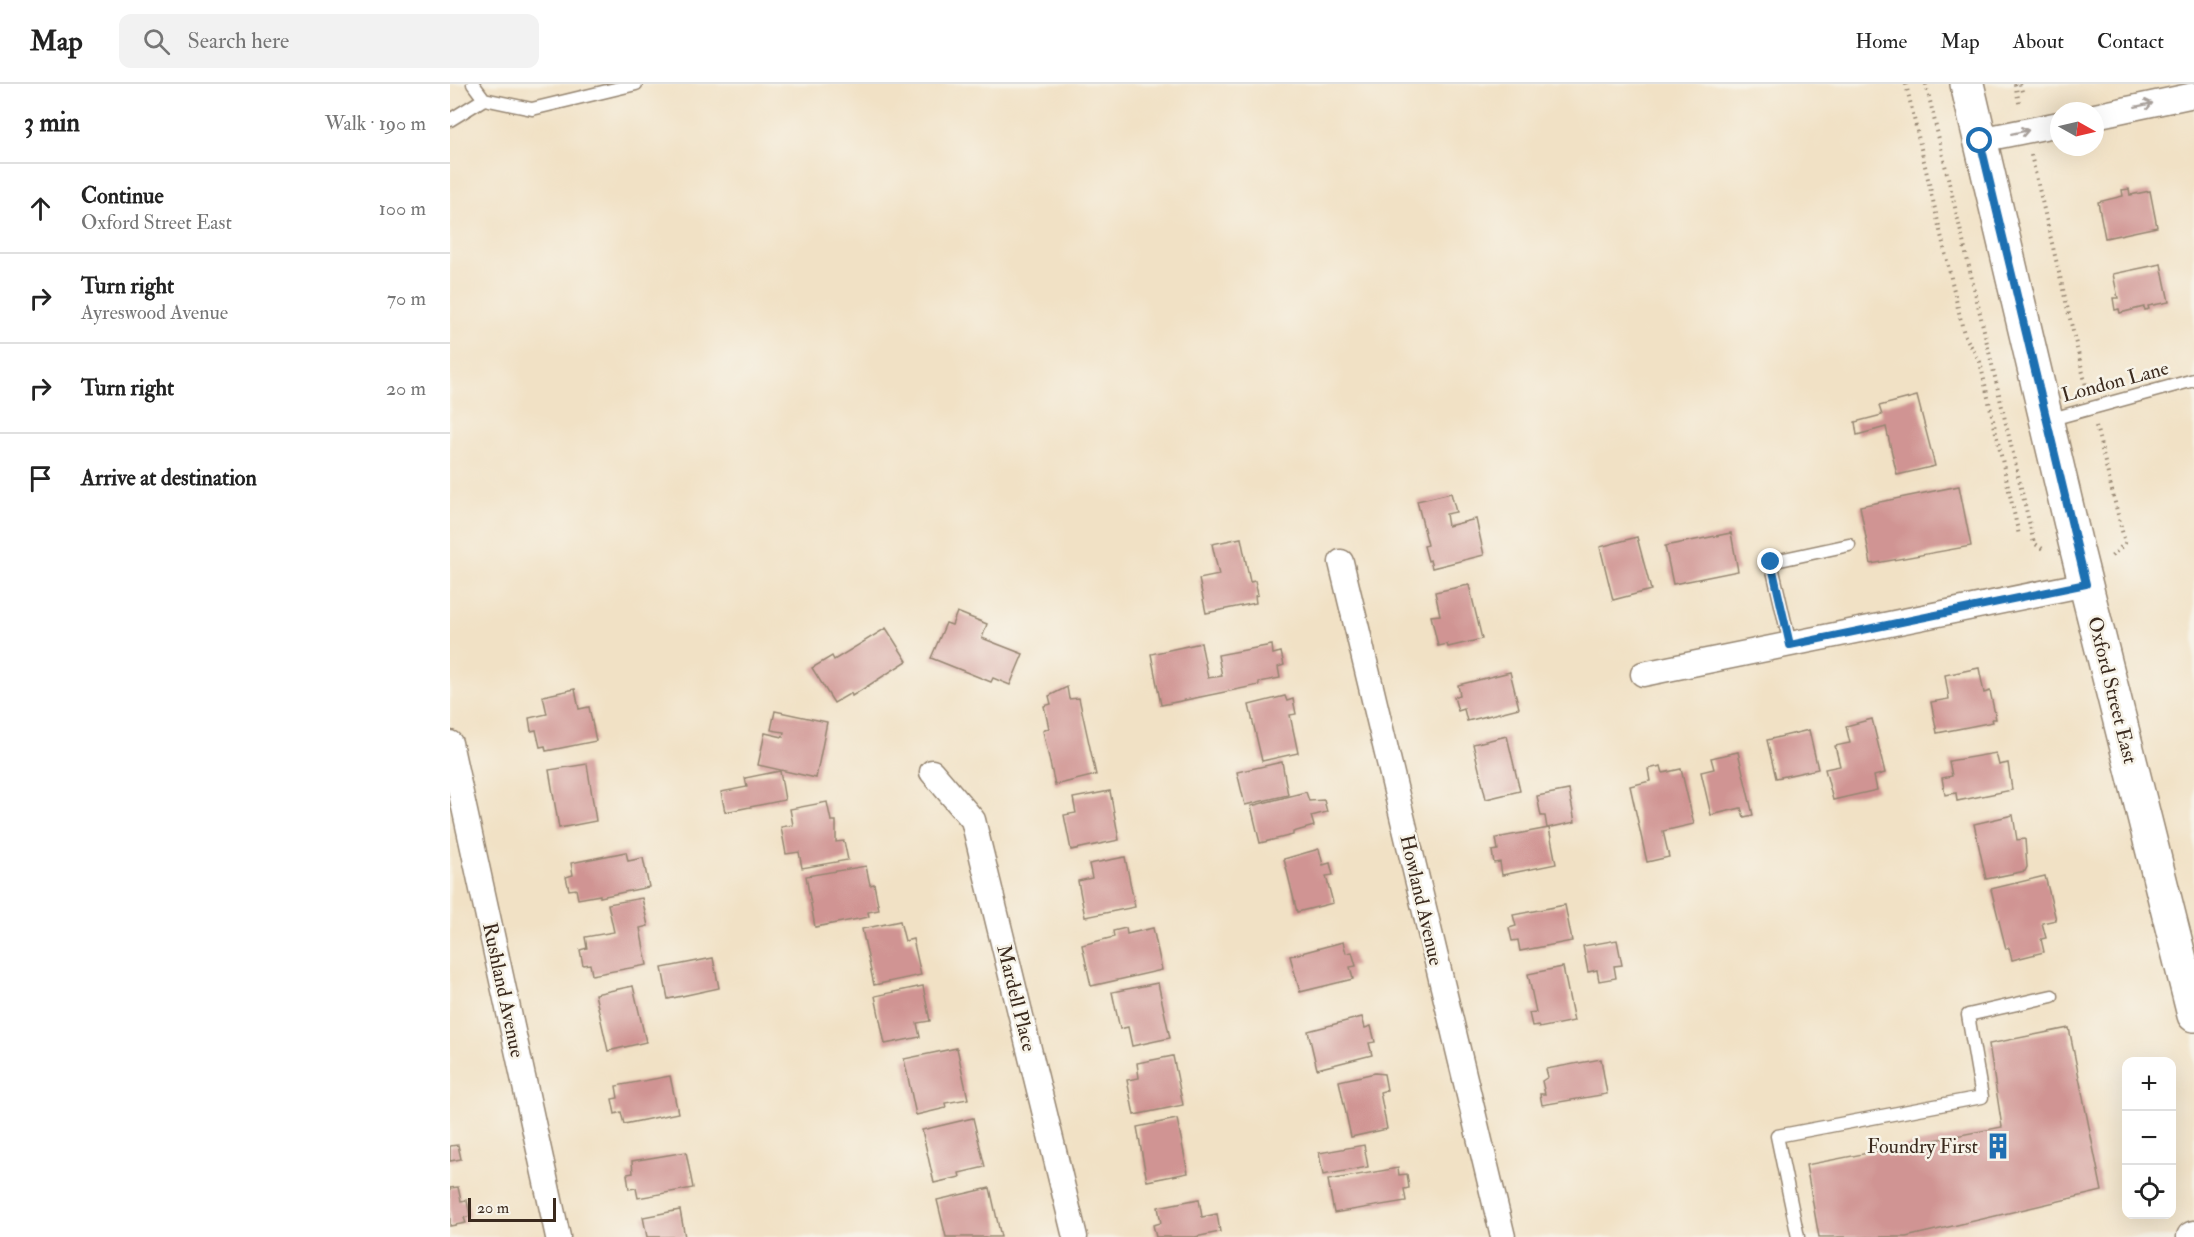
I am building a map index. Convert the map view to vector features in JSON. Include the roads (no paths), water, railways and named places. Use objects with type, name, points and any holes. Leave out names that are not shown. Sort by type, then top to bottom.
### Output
[{"type":"main road","name":"Oxford Street East","points":[[1967,84],[2046,420],[2194,1015]]},
{"type":"street","points":[[2104,114],[2194,95]]},
{"type":"street","points":[[1980,141],[2050,126]]},
{"type":"street","name":"Howland Avenue","points":[[1341,562],[1503,1237]]},
{"type":"street","points":[[1643,674],[2086,584]]},
{"type":"street","name":"Rushland Avenue","points":[[450,743],[558,1237]]},
{"type":"street","name":"Mardell Place","points":[[932,772],[973,820],[1075,1237]]},
{"type":"lane","points":[[472,84],[484,99],[532,109],[636,84]]},
{"type":"lane","points":[[450,120],[484,99]]},
{"type":"lane","name":"London Lane","points":[[2046,420],[2194,380]]},
{"type":"lane","points":[[1790,645],[1771,562],[1849,545]]},
{"type":"lane","points":[[1798,1237],[1777,1136],[1982,1097],[1968,1015],[2052,996]]},
{"type":"place","name":"Foundry First","points":[[1998,1146]]}]
